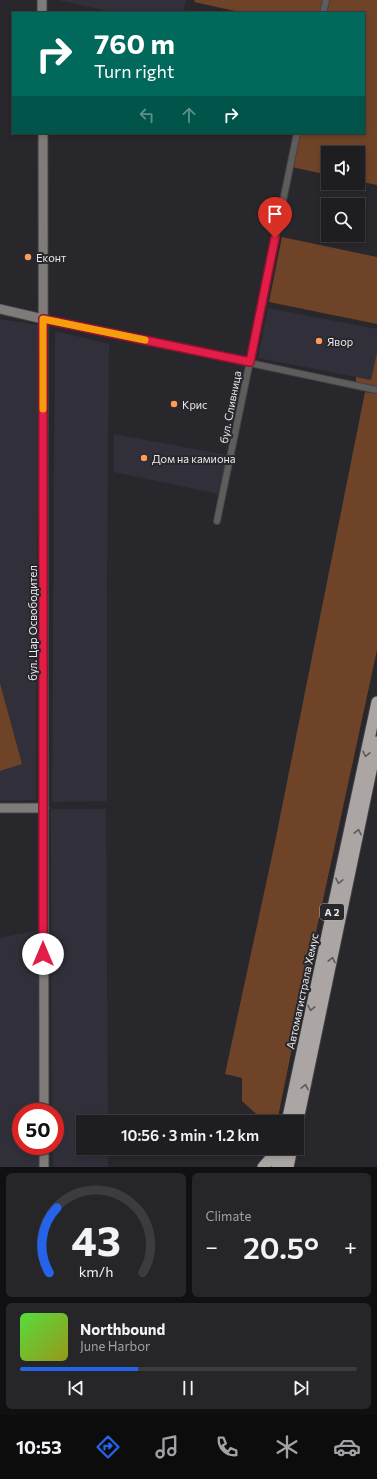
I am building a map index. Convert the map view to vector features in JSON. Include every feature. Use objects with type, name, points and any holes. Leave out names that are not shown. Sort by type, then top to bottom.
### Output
[{"type":"highway","name":"Автомагистрала Хемус","points":[[288,1115],[377,702]]},
{"type":"highway","name":"Автомагистрала Хемус","points":[[299,1115],[377,742]]},
{"type":"highway","points":[[283,1115],[291,1076],[298,1070]]},
{"type":"highway","points":[[263,1167],[273,1155]]},
{"type":"highway","points":[[277,1167],[280,1155]]},
{"type":"highway","points":[[288,1167],[291,1155]]},
{"type":"main road","points":[[42,0],[42,12]]},
{"type":"main road","name":"бул. Цар Освободител","points":[[43,134],[44,1103]]},
{"type":"main road","points":[[0,310],[43,319]]},
{"type":"main road","points":[[0,808],[44,808]]},
{"type":"main road","points":[[44,1155],[44,1167]]},
{"type":"street","points":[[323,12],[326,0]]},
{"type":"street","name":"бул. Сливница","points":[[217,521],[298,134]]},
{"type":"street","points":[[43,319],[377,390]]},
{"type":"shaded area","points":[[58,0],[186,0],[183,12],[112,12]]},
{"type":"shaded area","points":[[195,0],[377,0],[377,185],[365,182],[365,146],[321,146],[321,173],[292,167],[299,134],[365,134],[365,12],[239,12],[194,2]]},
{"type":"shaded area","points":[[282,237],[377,257],[377,324],[269,302]]},
{"type":"shaded area","name":"Явор","points":[[268,308],[377,329],[377,352],[371,380],[258,358]]},
{"type":"shaded area","points":[[0,319],[38,325],[36,800],[0,801],[0,771],[22,764],[0,683]]},
{"type":"shaded area","points":[[55,331],[109,344],[107,801],[52,802]]},
{"type":"shaded area","points":[[377,352],[377,387],[356,383],[356,377],[371,380]]},
{"type":"shaded area","points":[[365,392],[377,394],[377,650],[310,960],[278,1115],[257,1115],[242,1101],[242,1078],[225,1074],[275,842]]},
{"type":"shaded area","name":"Дом на камиона","points":[[114,434],[227,455],[219,494],[114,472]]},
{"type":"shaded area","points":[[0,683],[22,764],[0,771]]},
{"type":"shaded area","points":[[51,809],[106,809],[108,1115],[76,1115],[76,1155],[108,1155],[108,1167],[53,1167],[52,1155],[64,1155],[64,1103],[52,1103]]},
{"type":"shaded area","points":[[38,930],[39,1103],[12,1103],[12,1155],[39,1155],[39,1167],[0,1167],[0,938]]},
{"type":"slow traffic","points":[[43,409],[43,319],[145,340]]},
{"type":"place","name":"Еконт","points":[[28,257]]},
{"type":"place","name":"Явор","points":[[319,341]]},
{"type":"place","name":"Крис","points":[[174,404]]},
{"type":"place","name":"Дом на камиона","points":[[144,458]]},
{"type":"route","points":[[43,954],[43,319],[250,362],[275,238]]}]
